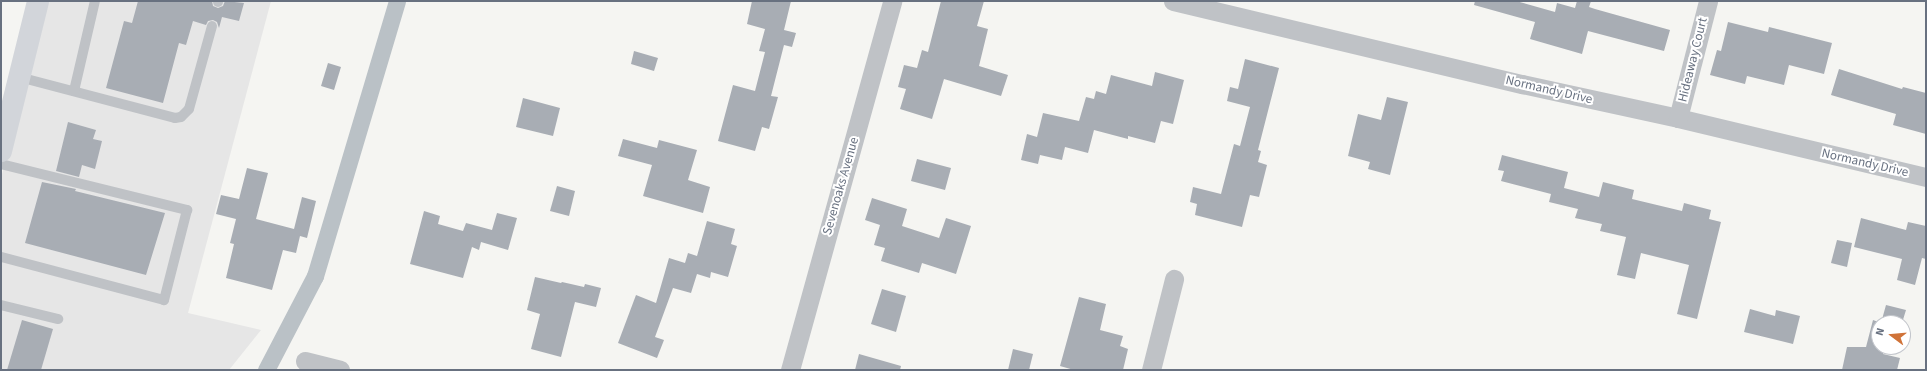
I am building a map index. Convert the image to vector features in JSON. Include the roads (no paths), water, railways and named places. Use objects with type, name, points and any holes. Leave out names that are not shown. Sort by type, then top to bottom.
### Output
[{"type":"main road","points":[[19,77],[24,1]]},
{"type":"main road","points":[[1,151],[38,1]]},
{"type":"street","name":"Sevenoaks Avenue","points":[[790,370],[892,1]]},
{"type":"street","name":"Normandy Drive","points":[[1173,1],[1522,84],[1678,118],[1926,177]]},
{"type":"street","name":"Hideaway Court","points":[[1678,118],[1708,1]]},
{"type":"street","points":[[1151,370],[1174,279]]},
{"type":"street","points":[[306,361],[340,370]]},
{"type":"lane","points":[[78,92],[95,1]]},
{"type":"lane","points":[[19,77],[175,118],[181,117],[189,109],[212,26]]},
{"type":"lane","points":[[1,164],[187,210],[164,300],[1,257]]},
{"type":"lane","points":[[1,305],[58,319]]},
{"type":"waterway","points":[[266,370],[315,276],[397,1]]}]
